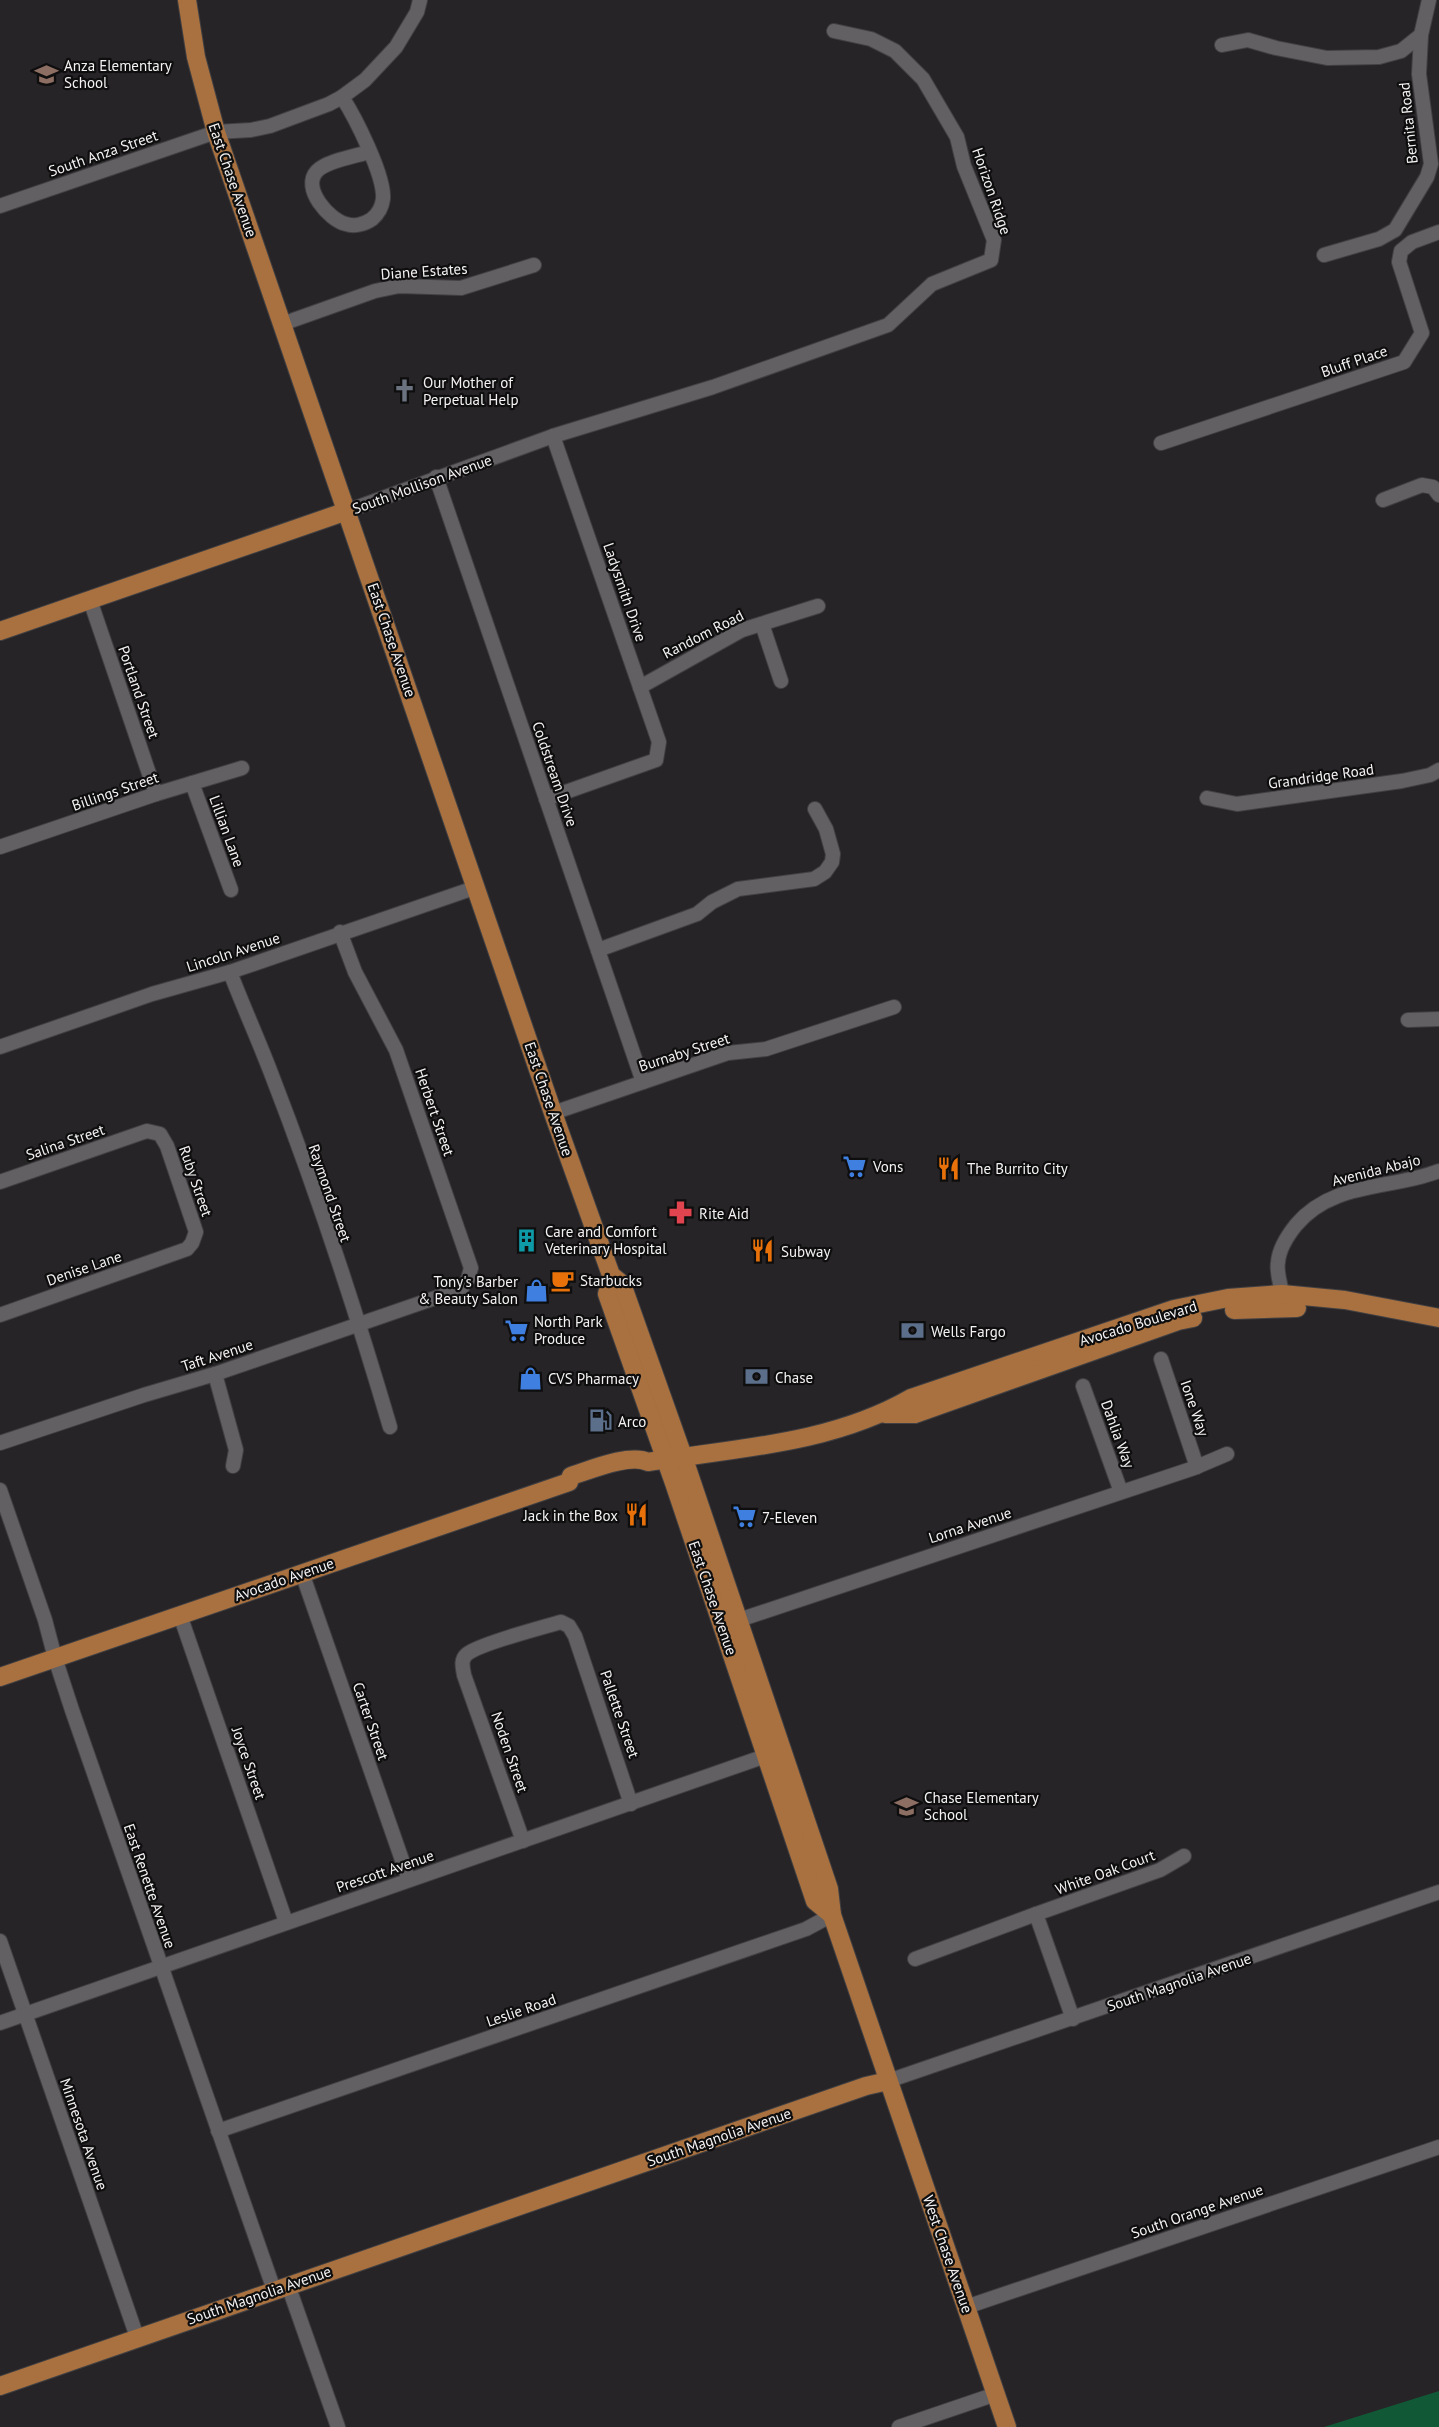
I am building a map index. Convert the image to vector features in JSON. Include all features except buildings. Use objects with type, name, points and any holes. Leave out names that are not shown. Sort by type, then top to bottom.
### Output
[{"type":"main road","name":"East Chase Avenue","points":[[187,0],[196,57],[216,132],[611,1275],[607,1294],[666,1459],[730,1623],[774,1753],[815,1901],[832,1915],[888,2080]]},
{"type":"main road","name":"South Mollison Avenue","points":[[0,631],[347,511]]},
{"type":"main road","name":"Avocado Boulevard","points":[[666,1459],[830,1433],[884,1414],[911,1398],[1174,1309],[1228,1298],[1282,1294],[1345,1300],[1439,1318]]},
{"type":"main road","name":"Avocado Boulevard","points":[[884,1414],[915,1414],[1178,1321],[1229,1310],[1282,1307],[1343,1312],[1439,1331]]},
{"type":"main road","name":"Avocado Avenue","points":[[0,1677],[569,1482],[572,1476],[640,1458],[666,1459]]},
{"type":"main road","name":"South Magnolia Avenue","points":[[0,2386],[888,2080]]},
{"type":"main road","name":"West Chase Avenue","points":[[888,2080],[1007,2427]]},
{"type":"street","name":"South Anza Street","points":[[0,206],[216,132],[251,130],[270,126],[329,104],[365,80],[396,47],[417,12],[420,0]]},
{"type":"street","name":"Bernita Road","points":[[1324,255],[1379,239],[1395,230],[1427,177],[1431,164],[1419,74],[1421,35],[1429,0]]},
{"type":"street","name":"Horizon Ridge","points":[[834,31],[871,39],[895,51],[923,79],[957,137],[964,166],[993,240],[991,260],[932,284],[888,325],[846,341]]},
{"type":"street","points":[[1222,45],[1248,40],[1327,58],[1379,57],[1401,51],[1421,35]]},
{"type":"street","points":[[342,97],[362,131],[382,187],[382,203],[377,214],[358,225],[346,224],[336,219],[316,200],[312,189],[313,179],[317,171],[324,166],[369,152]]},
{"type":"street","name":"Bluff Place","points":[[1161,443],[1404,362],[1422,333],[1399,262],[1401,250],[1412,242],[1439,232]]},
{"type":"street","name":"Diane Estates","points":[[282,324],[375,291],[399,286],[461,288],[534,265]]},
{"type":"street","name":"South Mollison Avenue","points":[[347,511],[554,436],[713,387],[846,341]]},
{"type":"street","name":"Ladysmith Drive","points":[[546,800],[656,760],[659,742],[554,436]]},
{"type":"street","name":"Coldstream Drive","points":[[436,477],[643,1082]]},
{"type":"street","points":[[1383,500],[1422,485],[1433,487],[1439,495]]},
{"type":"street","name":"Portland Street","points":[[90,600],[156,794]]},
{"type":"street","name":"Random Road","points":[[640,687],[728,637],[818,606]]},
{"type":"street","points":[[762,624],[781,681]]},
{"type":"street","name":"Billings Street","points":[[0,847],[156,794],[242,768]]},
{"type":"street","name":"Grandridge Road","points":[[1207,798],[1237,804],[1402,781],[1430,775],[1439,770]]},
{"type":"street","name":"Lillian Lane","points":[[192,783],[231,890]]},
{"type":"street","points":[[598,950],[697,914],[712,902],[738,890],[814,879],[820,876],[832,862],[833,854],[826,829],[815,809]]},
{"type":"street","name":"Lincoln Avenue","points":[[0,1047],[152,994],[230,972],[340,932],[477,887]]},
{"type":"street","name":"Herbert Street","points":[[340,932],[355,972],[396,1050],[471,1268],[468,1279],[460,1289],[444,1295]]},
{"type":"street","name":"Raymond Street","points":[[230,972],[271,1073],[359,1324],[390,1427]]},
{"type":"street","name":"Burnaby Street","points":[[554,1113],[728,1053],[766,1049],[894,1007]]},
{"type":"street","points":[[1408,1020],[1439,1019]]},
{"type":"street","name":"Ruby Street","points":[[141,1133],[147,1131],[160,1134],[167,1146],[196,1232],[187,1249],[178,1252]]},
{"type":"street","name":"Salina Street","points":[[0,1182],[141,1133]]},
{"type":"street","name":"Avenida Abajo","points":[[1282,1294],[1278,1263],[1289,1234],[1306,1213],[1319,1204],[1351,1191],[1439,1171]]},
{"type":"street","name":"Denise Lane","points":[[0,1315],[178,1252]]},
{"type":"street","name":"Taft Avenue","points":[[0,1443],[215,1374],[444,1295]]},
{"type":"street","name":"Ione Way","points":[[1161,1359],[1197,1467]]},
{"type":"street","points":[[215,1374],[236,1450],[233,1466]]},
{"type":"street","name":"Dahlia Way","points":[[1083,1386],[1121,1492]]},
{"type":"street","name":"Lorna Avenue","points":[[730,1623],[1197,1467],[1227,1454]]},
{"type":"street","name":"East Renette Avenue","points":[[0,1490],[45,1620],[54,1658],[218,2131],[338,2427]]},
{"type":"street","name":"Carter Street","points":[[302,1573],[409,1880]]},
{"type":"street","name":"Joyce Street","points":[[180,1615],[286,1922]]},
{"type":"street","name":"Noden Street","points":[[523,1841],[464,1675],[462,1662],[467,1654],[482,1647],[561,1622],[569,1626],[575,1636]]},
{"type":"street","name":"Pallette Street","points":[[575,1636],[632,1804]]},
{"type":"street","name":"Prescott Avenue","points":[[0,2023],[774,1753]]},
{"type":"street","name":"White Oak Court","points":[[915,1959],[1160,1870],[1184,1856]]},
{"type":"street","name":"South Magnolia Avenue","points":[[888,2080],[1073,2019],[1439,1892]]},
{"type":"street","points":[[1036,1914],[1073,2019]]},
{"type":"street","name":"Leslie Road","points":[[218,2131],[806,1929],[832,1915]]},
{"type":"street","name":"Minnesota Avenue","points":[[0,1941],[137,2337]]},
{"type":"street","name":"South Orange Avenue","points":[[966,2307],[1439,2147]]},
{"type":"street","points":[[899,2427],[996,2394]]},
{"type":"green space","points":[[1439,2391],[1439,2427],[1324,2427]]},
{"type":"place","name":"Anza Elementary School","points":[[46,74]]},
{"type":"place","name":"Our Mother of Perpetual Help","points":[[405,391]]},
{"type":"place","name":"Vons","points":[[855,1166]]},
{"type":"place","name":"The Burrito City","points":[[949,1168]]},
{"type":"place","name":"Rite Aid","points":[[681,1213]]},
{"type":"place","name":"Care and Comfort Veterinary Hospital","points":[[527,1240]]},
{"type":"place","name":"Subway","points":[[763,1251]]},
{"type":"place","name":"Starbucks","points":[[562,1280]]},
{"type":"place","name":"Tony's Barber & Beauty Salon","points":[[536,1290]]},
{"type":"place","name":"North Park Produce","points":[[516,1330]]},
{"type":"place","name":"Wells Fargo","points":[[913,1331]]},
{"type":"place","name":"Chase","points":[[757,1377]]},
{"type":"place","name":"CVS Pharmacy","points":[[530,1378]]},
{"type":"place","name":"Arco","points":[[600,1421]]},
{"type":"place","name":"Jack in the Box","points":[[636,1515]]},
{"type":"place","name":"7-Eleven","points":[[744,1517]]},
{"type":"place","name":"Chase Elementary School","points":[[906,1806]]}]
